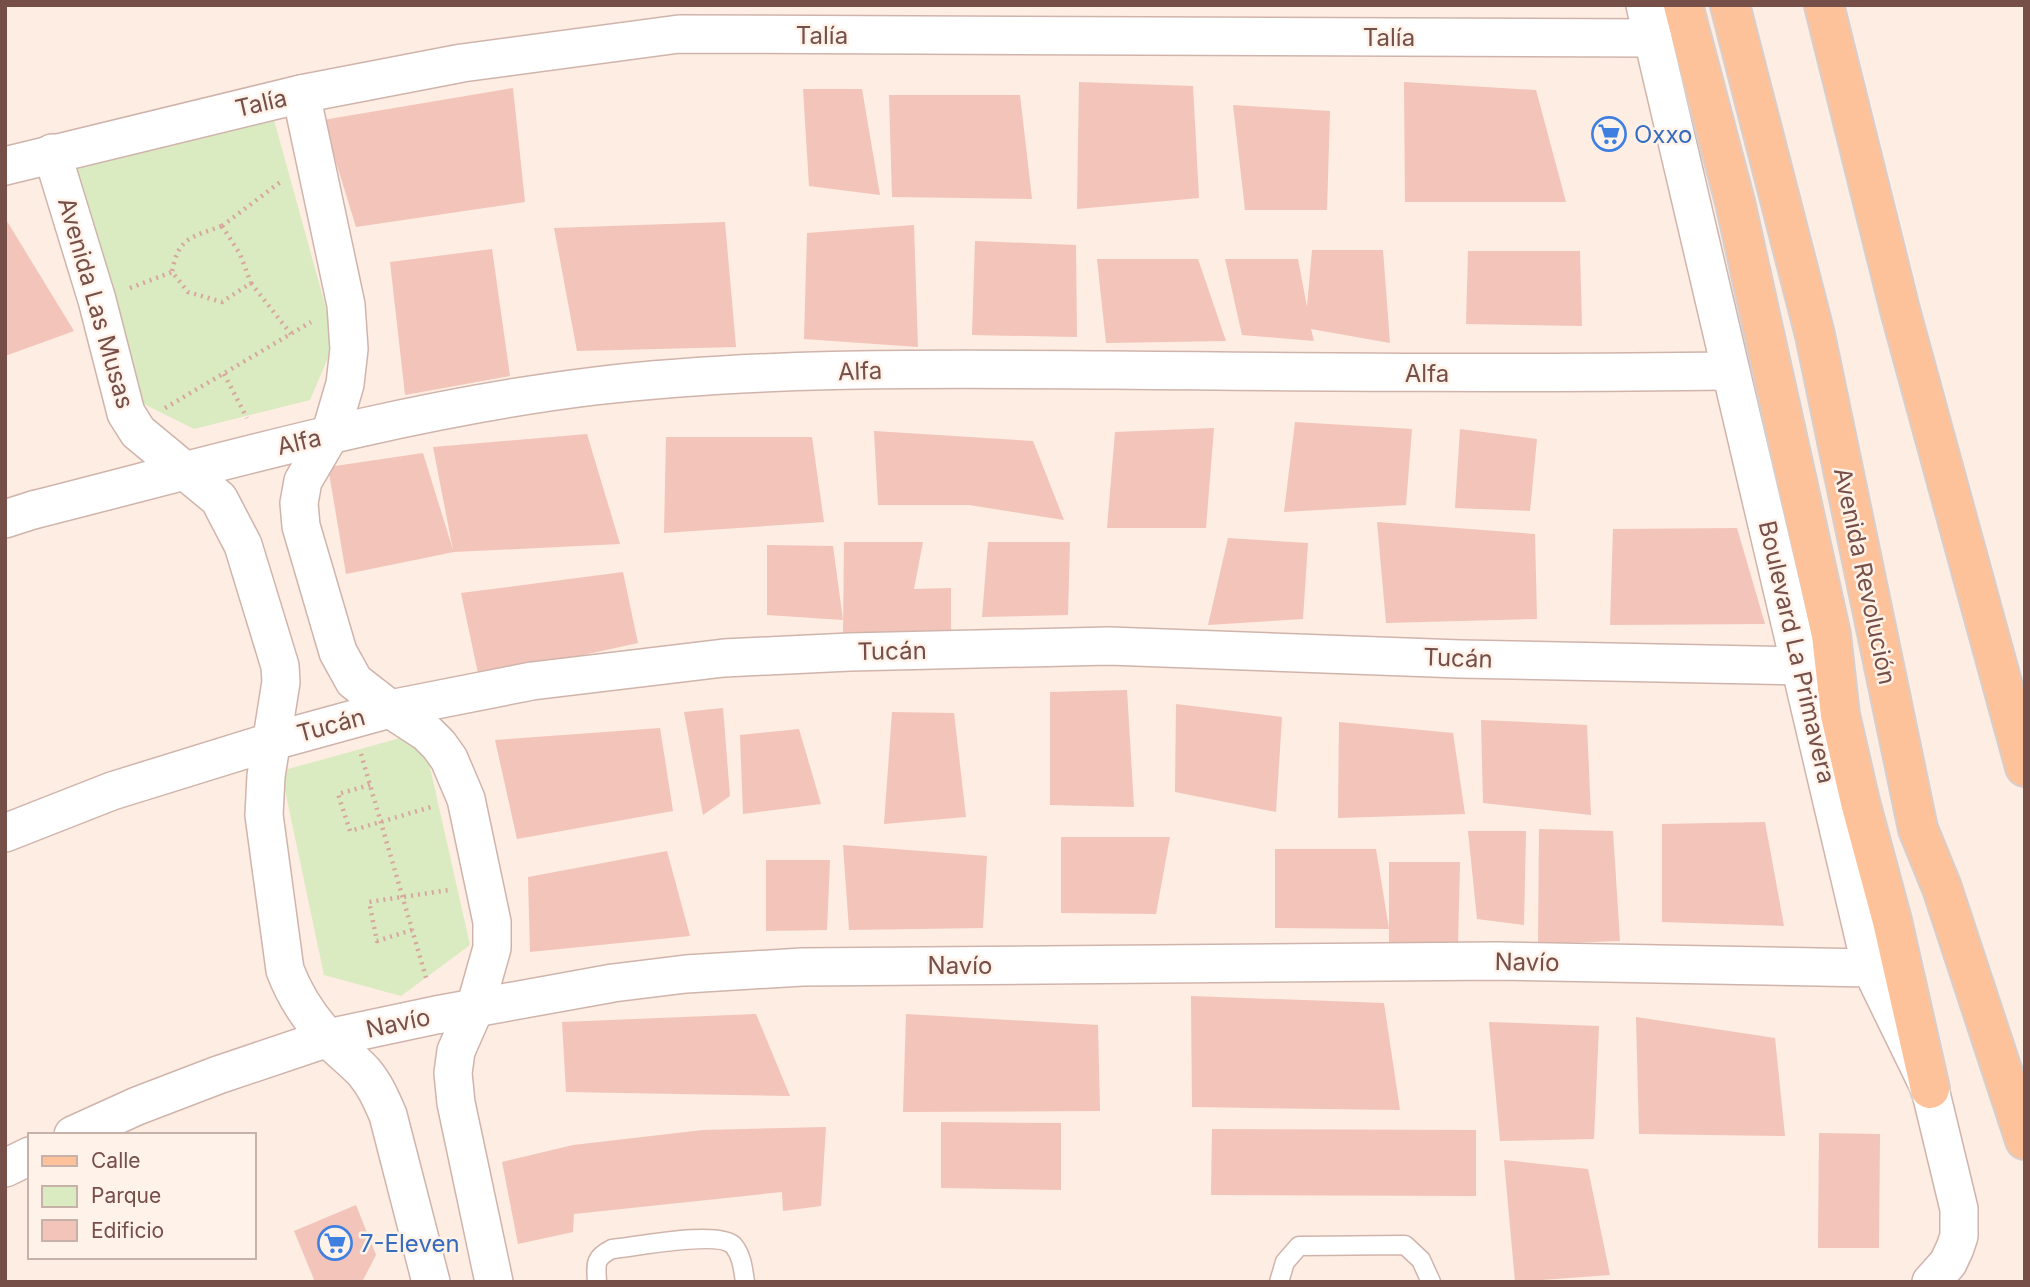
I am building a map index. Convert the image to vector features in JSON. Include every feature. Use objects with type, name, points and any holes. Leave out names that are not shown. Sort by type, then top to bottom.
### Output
[{"type":"main road","points":[[1683,5],[1735,202],[1831,635],[1840,715],[1892,921],[1930,1089]]},
{"type":"main road","name":"Avenida Revolución","points":[[1730,5],[1815,335],[1918,829],[1942,888],[2025,1140]]},
{"type":"main road","points":[[1824,5],[1899,310],[2025,767]]},
{"type":"main road","points":[[1831,635],[1889,800],[1900,816],[1918,829]]},
{"type":"street","name":"Talía","points":[[5,166],[301,94],[678,20],[1649,22]]},
{"type":"street","name":"Boulevard La Primavera","points":[[1649,22],[1871,968],[1930,1089],[1959,1209],[1960,1222],[1955,1248],[1948,1263],[1931,1282]]},
{"type":"street","points":[[301,94],[346,305],[349,349],[346,373],[330,435],[303,481],[299,503],[301,526],[345,668],[354,681],[427,733],[439,745],[449,759],[466,799],[492,922],[492,948],[475,1008],[456,1051],[453,1073],[456,1102],[495,1282]]},
{"type":"street","name":"Avenida Las Musas","points":[[52,153],[97,300],[126,413],[138,432],[219,499],[243,545],[280,666],[281,682],[265,776],[264,815],[285,970],[293,993],[328,1038],[363,1071],[377,1090],[388,1115],[431,1282]]},
{"type":"street","name":"Alfa","points":[[5,519],[261,451],[486,402],[595,386],[716,375],[919,369],[1531,373],[1730,370]]},
{"type":"street","name":"Tucán","points":[[5,832],[111,791],[270,742],[390,709],[532,681],[724,658],[1109,646],[1460,659],[1801,666]]},
{"type":"street","name":"Navío","points":[[77,1133],[137,1106],[218,1075],[328,1038],[436,1015],[613,983],[686,974],[802,967],[1497,961],[1871,968]]},
{"type":"street","points":[[5,1168],[28,1157]]},
{"type":"lane","points":[[597,1282],[597,1264],[601,1254],[612,1250],[710,1237],[731,1243],[740,1254],[745,1282]]},
{"type":"lane","points":[[1279,1282],[1285,1262],[1299,1247],[1405,1245],[1421,1260],[1431,1282]]},
{"type":"path","points":[[251,283],[222,302],[188,292],[172,272],[176,253],[190,238],[222,226],[289,175]]},
{"type":"path","points":[[222,226],[240,254],[251,283],[291,334]]},
{"type":"path","points":[[171,417],[159,411],[346,305]]},
{"type":"path","points":[[224,373],[261,451]]},
{"type":"path","points":[[233,419],[246,415]]},
{"type":"path","points":[[349,720],[436,1015]]},
{"type":"path","points":[[370,785],[338,794],[351,831],[466,799]]},
{"type":"path","points":[[412,930],[377,941],[369,902],[485,884]]},
{"type":"green space","points":[[274,120],[335,341],[310,400],[194,429],[140,402],[74,162]]},
{"type":"green space","points":[[422,732],[470,945],[401,996],[324,975],[281,771]]},
{"type":"building","points":[[1079,82],[1193,86],[1199,198],[1077,209]]},
{"type":"building","points":[[1404,82],[1536,90],[1566,202],[1405,202]]},
{"type":"building","points":[[513,88],[525,202],[356,227],[323,120]]},
{"type":"building","points":[[803,89],[862,89],[880,195],[809,186]]},
{"type":"building","points":[[889,95],[1020,95],[1032,199],[892,197]]},
{"type":"building","points":[[1233,105],[1330,111],[1327,210],[1245,210]]},
{"type":"building","points":[[5,218],[74,331],[5,356]]},
{"type":"building","points":[[725,222],[736,347],[577,351],[554,228]]},
{"type":"building","points":[[914,225],[918,347],[804,339],[807,233]]},
{"type":"building","points":[[975,241],[1076,245],[1077,337],[972,335]]},
{"type":"building","points":[[492,249],[510,376],[405,395],[390,262]]},
{"type":"building","points":[[1312,250],[1383,250],[1390,343],[1311,329],[1314,341],[1242,335],[1225,259],[1298,259],[1307,307]]},
{"type":"building","points":[[1468,251],[1580,251],[1582,326],[1466,324]]},
{"type":"building","points":[[1097,259],[1198,259],[1226,341],[1106,343]]},
{"type":"building","points":[[1295,422],[1412,429],[1406,505],[1284,512]]},
{"type":"building","points":[[1214,428],[1206,528],[1107,528],[1115,432]]},
{"type":"building","points":[[1460,429],[1537,439],[1530,511],[1455,508]]},
{"type":"building","points":[[874,431],[1033,441],[1064,520],[969,505],[878,505]]},
{"type":"building","points":[[587,434],[620,544],[454,552],[346,574],[328,467],[423,453],[453,550],[433,447]]},
{"type":"building","points":[[666,437],[812,437],[824,522],[664,533]]},
{"type":"building","points":[[1377,522],[1535,534],[1537,619],[1386,623]]},
{"type":"building","points":[[1737,528],[1765,624],[1610,625],[1613,529]]},
{"type":"building","points":[[1228,538],[1308,543],[1303,619],[1208,625]]},
{"type":"building","points":[[844,542],[923,542],[914,589],[951,588],[951,636],[843,636]]},
{"type":"building","points":[[988,542],[1070,542],[1068,615],[982,617]]},
{"type":"building","points":[[767,545],[833,546],[843,620],[767,615]]},
{"type":"building","points":[[623,572],[638,643],[479,678],[461,593]]},
{"type":"building","points":[[1127,690],[1134,807],[1050,805],[1050,692]]},
{"type":"building","points":[[1176,704],[1282,717],[1276,812],[1175,792]]},
{"type":"building","points":[[723,708],[730,796],[703,815],[684,712]]},
{"type":"building","points":[[892,712],[954,713],[966,817],[884,824]]},
{"type":"building","points":[[1481,720],[1587,725],[1591,815],[1483,803]]},
{"type":"building","points":[[1339,722],[1453,733],[1465,814],[1338,818]]},
{"type":"building","points":[[660,728],[673,811],[517,839],[495,740]]},
{"type":"building","points":[[799,729],[821,804],[743,814],[740,735]]},
{"type":"building","points":[[1765,822],[1784,926],[1662,922],[1662,824]]},
{"type":"building","points":[[1539,829],[1613,831],[1620,941],[1538,944]]},
{"type":"building","points":[[1468,831],[1526,831],[1524,925],[1477,919]]},
{"type":"building","points":[[1061,837],[1170,837],[1156,914],[1061,913]]},
{"type":"building","points":[[843,845],[987,856],[983,928],[849,930]]},
{"type":"building","points":[[1275,849],[1376,849],[1389,929],[1275,928]]},
{"type":"building","points":[[667,851],[690,936],[530,952],[528,877]]},
{"type":"building","points":[[766,860],[830,860],[827,930],[766,931]]},
{"type":"building","points":[[1389,862],[1460,862],[1458,945],[1389,945]]},
{"type":"building","points":[[1191,996],[1384,1003],[1400,1110],[1192,1107]]},
{"type":"building","points":[[756,1014],[790,1096],[566,1092],[562,1022]]},
{"type":"building","points":[[906,1014],[1098,1025],[1100,1111],[903,1112]]},
{"type":"building","points":[[1636,1017],[1775,1038],[1785,1136],[1639,1134]]},
{"type":"building","points":[[1489,1022],[1599,1026],[1594,1139],[1500,1141]]},
{"type":"building","points":[[941,1122],[1061,1123],[1061,1190],[941,1188]]},
{"type":"building","points":[[826,1127],[821,1206],[783,1211],[782,1192],[574,1214],[573,1232],[518,1244],[502,1162],[573,1145],[703,1130]]},
{"type":"building","points":[[1212,1129],[1476,1130],[1476,1196],[1211,1195]]},
{"type":"building","points":[[1819,1133],[1880,1134],[1879,1248],[1818,1248]]},
{"type":"building","points":[[1504,1160],[1588,1169],[1610,1275],[1515,1282]]},
{"type":"building","name":"7-Eleven","points":[[356,1205],[376,1255],[362,1282],[315,1282],[294,1231]]},
{"type":"place","name":"Oxxo","points":[[1609,134]]},
{"type":"place","name":"7-Eleven","points":[[335,1243]]}]
